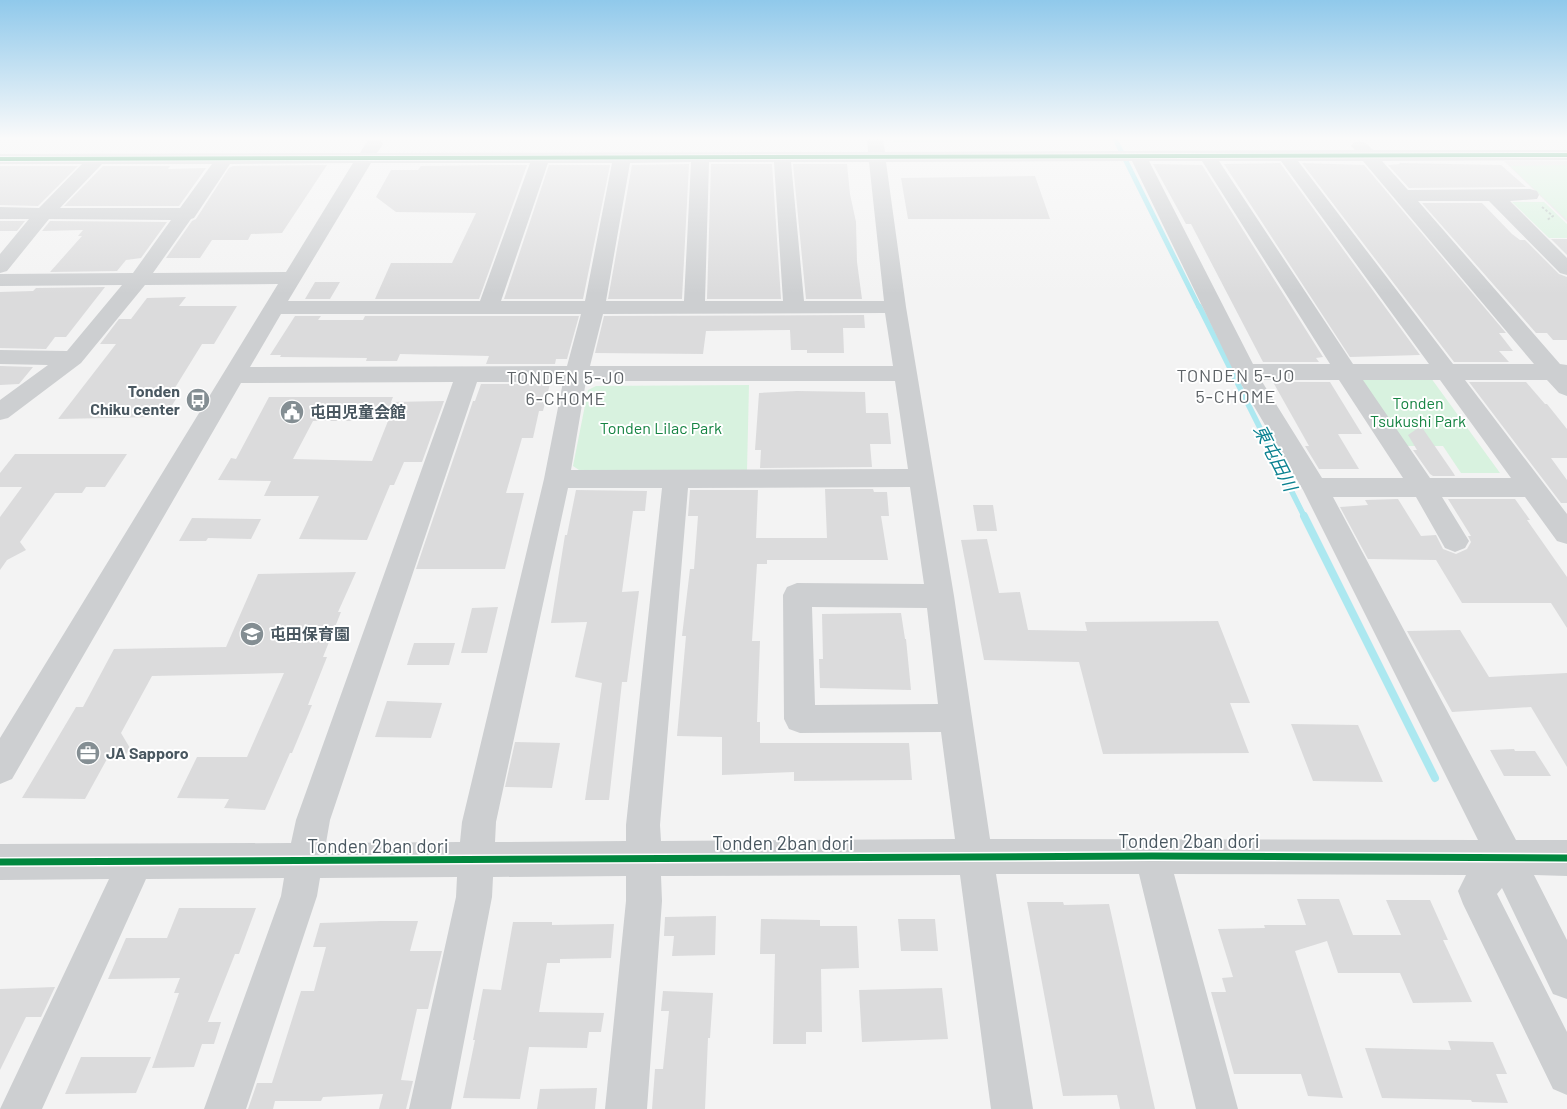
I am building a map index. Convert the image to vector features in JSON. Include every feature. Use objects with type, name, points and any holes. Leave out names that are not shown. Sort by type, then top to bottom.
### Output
[{"type":"street","points":[[0,267],[44,213],[66,191]]},
{"type":"street","points":[[0,412],[73,358],[138,280],[203,191]]},
{"type":"street","points":[[0,768],[233,375],[345,191]]},
{"type":"street","points":[[488,308],[528,191]]},
{"type":"street","points":[[430,1109],[474,897],[479,822],[557,479],[576,374],[594,307],[616,191]]},
{"type":"street","points":[[694,307],[699,191]]},
{"type":"street","points":[[785,191],[794,307]]},
{"type":"street","points":[[881,191],[895,307],[940,596],[955,718],[1012,1109]]},
{"type":"street","points":[[1149,191],[1245,372],[1314,488],[1506,858],[1567,980]]},
{"type":"street","points":[[1229,191],[1424,489],[1455,541]]},
{"type":"street","points":[[1311,191],[1532,487],[1563,524]]},
{"type":"street","points":[[1399,191],[1562,377]]},
{"type":"street","points":[[1494,195],[1567,269]]},
{"type":"street","points":[[1404,196],[1530,195]]},
{"type":"street","points":[[0,213],[187,214]]},
{"type":"street","points":[[0,280],[292,278]]},
{"type":"street","points":[[274,308],[895,307]]},
{"type":"street","points":[[0,357],[73,358]]},
{"type":"street","points":[[1245,372],[1446,372],[1562,377]]},
{"type":"street","points":[[233,375],[467,376],[906,373]]},
{"type":"street","points":[[225,1109],[299,896],[313,820],[467,376]]},
{"type":"street","points":[[557,479],[921,478]]},
{"type":"street","points":[[626,1109],[644,901],[643,825],[676,479]]},
{"type":"street","points":[[1314,488],[1424,489],[1532,487]]},
{"type":"street","points":[[940,596],[797,595],[800,719],[955,718]]},
{"type":"street","points":[[1152,856],[1218,1109]]},
{"type":"street","name":"Tonden 2ban dori","points":[[0,862],[1152,856],[1567,858]]},
{"type":"street","points":[[1506,858],[1476,891],[1567,1075]]},
{"type":"street","points":[[21,1109],[136,862]]},
{"type":"shaded area","points":[[1535,191],[1567,191],[1567,222]]},
{"type":"green space","points":[[1536,191],[1567,191],[1567,220]]},
{"type":"green space","points":[[1512,202],[1544,202],[1567,224],[1567,238],[1549,238]]},
{"type":"green space","name":"Tonden Tsukushi Park","points":[[1431,378],[1500,473],[1461,473],[1443,446],[1405,446],[1360,379]]},
{"type":"green space","name":"Tonden Lilac Park","points":[[749,385],[747,470],[579,470],[573,466],[588,390],[596,386]]},
{"type":"building","points":[[0,191],[53,191],[38,206],[0,205]]},
{"type":"building","points":[[79,191],[190,191],[179,206],[64,206]]},
{"type":"building","points":[[214,191],[310,191],[282,233],[251,234],[248,240],[212,240],[200,258],[166,258],[192,221],[196,219]]},
{"type":"building","points":[[379,191],[518,191],[479,299],[375,299],[391,263],[452,263],[476,213],[396,212],[376,197]]},
{"type":"building","points":[[540,191],[605,191],[583,299],[504,299]]},
{"type":"building","points":[[627,191],[688,191],[682,299],[608,299]]},
{"type":"building","points":[[710,191],[774,191],[781,299],[707,299]]},
{"type":"building","points":[[796,191],[850,191],[856,222],[857,262],[862,299],[806,299]]},
{"type":"building","points":[[903,191],[1040,191],[1050,219],[908,219]]},
{"type":"building","points":[[1168,191],[1218,191],[1323,357],[1316,358],[1319,362],[1263,362],[1191,224],[1186,224]]},
{"type":"building","points":[[1241,191],[1300,191],[1420,355],[1350,357]]},
{"type":"building","points":[[1323,191],[1386,191],[1506,333],[1499,333],[1513,351],[1499,351],[1509,362],[1454,362]]},
{"type":"building","points":[[1422,203],[1482,203],[1512,234],[1520,240],[1525,240],[1559,274],[1567,277],[1567,340],[1553,340],[1547,333],[1536,333]]},
{"type":"building","points":[[0,221],[25,221],[17,231],[0,231]]},
{"type":"building","points":[[50,221],[167,222],[141,258],[126,260],[117,271],[50,272],[82,236],[78,236],[83,230],[42,231]]},
{"type":"building","points":[[1551,239],[1567,239],[1567,255]]},
{"type":"building","points":[[315,282],[340,282],[330,299],[305,299]]},
{"type":"building","points":[[105,287],[66,337],[55,337],[46,349],[0,348],[0,292],[33,291],[36,288]]},
{"type":"building","points":[[186,297],[179,306],[237,306],[214,344],[202,344],[173,391],[181,391],[166,415],[156,415],[155,417],[58,419],[116,344],[100,344],[119,319],[131,319],[147,298]]},
{"type":"building","points":[[864,315],[865,328],[843,328],[844,353],[807,353],[807,350],[791,350],[790,330],[706,331],[703,354],[595,353],[604,316]]},
{"type":"building","points":[[295,316],[321,316],[318,320],[363,320],[365,316],[579,316],[567,359],[556,359],[555,364],[486,364],[489,356],[400,354],[397,361],[366,361],[367,358],[280,357],[281,355],[270,355]]},
{"type":"building","points":[[0,366],[33,367],[19,384],[0,385]]},
{"type":"building","points":[[1273,382],[1330,382],[1362,434],[1338,434],[1359,469],[1319,469],[1305,446],[1309,446]]},
{"type":"building","points":[[1469,382],[1526,382],[1547,404],[1567,429],[1567,458],[1551,458],[1567,480],[1567,503],[1561,503]]},
{"type":"building","points":[[481,384],[550,384],[543,411],[539,411],[533,438],[522,438],[506,493],[524,493],[505,569],[416,569],[473,401],[475,401]]},
{"type":"building","points":[[797,391],[865,392],[866,413],[888,413],[891,444],[870,444],[872,467],[760,468],[761,450],[755,450],[759,393]]},
{"type":"building","points":[[269,397],[393,397],[391,402],[444,401],[422,462],[404,462],[394,485],[390,485],[367,540],[299,539],[319,496],[264,496],[271,481],[218,480],[231,458],[236,459]],"holes":[[[313,421],[388,421],[372,461],[293,459]]]},
{"type":"building","points":[[1421,426],[1455,476],[1433,476],[1413,450],[1417,450],[1408,435]]},
{"type":"building","points":[[15,454],[127,454],[105,487],[86,487],[82,493],[55,493],[20,542],[26,550],[7,560],[0,570],[0,517],[22,487],[0,487],[0,473]]},
{"type":"building","points":[[825,489],[873,489],[874,492],[887,492],[889,516],[881,516],[888,560],[767,560],[767,564],[757,564],[752,641],[760,641],[757,722],[760,722],[760,743],[909,743],[912,780],[794,781],[794,772],[722,775],[722,737],[677,736],[686,636],[682,636],[690,569],[694,569],[698,516],[688,516],[690,490],[758,490],[756,538],[827,538]]},
{"type":"building","points":[[576,490],[647,491],[645,511],[633,511],[622,592],[639,591],[627,682],[622,682],[609,800],[585,800],[602,683],[575,677],[587,622],[551,623],[565,535],[567,535]]},
{"type":"building","points":[[1398,499],[1421,536],[1436,535],[1443,549],[1456,554],[1467,549],[1471,542],[1468,536],[1471,536],[1448,499],[1515,499],[1530,520],[1527,520],[1567,577],[1567,628],[1551,603],[1462,603],[1436,560],[1368,559],[1340,507],[1368,505],[1365,500]]},
{"type":"building","points":[[973,505],[993,505],[997,531],[977,531]]},
{"type":"building","points":[[192,518],[261,519],[251,539],[208,538],[206,541],[179,541]]},
{"type":"building","points":[[987,539],[999,593],[1020,592],[1028,630],[1087,631],[1085,622],[1218,621],[1250,703],[1230,703],[1249,753],[1103,754],[1079,662],[984,660],[961,540]]},
{"type":"building","points":[[356,572],[338,612],[341,612],[323,657],[327,657],[308,705],[312,705],[265,810],[224,808],[229,799],[177,798],[197,757],[247,757],[284,673],[152,676],[121,733],[130,748],[125,756],[119,759],[107,759],[85,799],[22,798],[76,707],[83,707],[114,649],[226,647],[258,574]]},
{"type":"building","points":[[498,607],[487,653],[461,653],[472,608]]},
{"type":"building","points":[[901,613],[906,639],[911,690],[820,688],[819,659],[823,659],[822,614]]},
{"type":"building","points":[[1460,630],[1489,677],[1567,673],[1567,767],[1531,707],[1452,712],[1407,631]]},
{"type":"building","points":[[414,643],[455,643],[449,665],[407,665]]},
{"type":"building","points":[[387,701],[442,703],[431,738],[375,737]]},
{"type":"building","points":[[1291,724],[1358,725],[1383,782],[1313,781]]},
{"type":"building","points":[[515,742],[560,743],[552,788],[505,787]]},
{"type":"building","points":[[1514,749],[1515,751],[1535,751],[1551,776],[1504,776],[1490,750]]},
{"type":"building","points":[[1297,899],[1339,899],[1353,935],[1401,935],[1386,900],[1430,900],[1448,940],[1443,940],[1472,1002],[1413,1003],[1400,973],[1338,973],[1327,941],[1295,951],[1343,1098],[1308,1096],[1301,1074],[1234,1074],[1211,992],[1226,992],[1222,978],[1233,977],[1218,929],[1265,928],[1264,925],[1306,925]]},
{"type":"building","points":[[1027,902],[1063,902],[1064,905],[1109,904],[1155,1109],[1120,1109],[1117,1095],[1063,1096]]},
{"type":"building","points":[[179,908],[256,908],[239,954],[235,954],[208,1022],[221,1022],[214,1044],[202,1044],[194,1067],[152,1068],[179,993],[174,993],[180,978],[108,979],[126,938],[167,938]]},
{"type":"building","points":[[716,916],[715,955],[672,956],[674,936],[664,936],[665,917]]},
{"type":"building","points":[[761,919],[820,920],[820,926],[857,926],[859,968],[821,969],[822,1032],[806,1032],[806,1044],[773,1044],[775,954],[760,954]]},
{"type":"building","points":[[898,919],[935,919],[938,951],[901,951]]},
{"type":"building","points":[[418,921],[410,951],[442,951],[428,1009],[417,1009],[401,1080],[413,1081],[406,1109],[379,1109],[383,1094],[323,1097],[321,1101],[275,1101],[273,1109],[248,1109],[257,1083],[272,1083],[301,991],[314,991],[326,947],[313,947],[320,923]]},
{"type":"building","points":[[513,922],[552,922],[552,925],[614,924],[611,958],[560,959],[560,963],[547,963],[539,1012],[604,1013],[601,1032],[589,1032],[587,1048],[529,1047],[520,1099],[463,1098],[483,989],[501,990]]},
{"type":"building","points":[[55,987],[41,1017],[26,1017],[0,1070],[0,989]]},
{"type":"building","points":[[942,988],[948,1039],[862,1042],[859,990]]},
{"type":"building","points":[[663,991],[713,993],[710,1038],[708,1038],[705,1109],[652,1109],[655,1069],[663,1069],[669,1011],[661,1011]]},
{"type":"building","points":[[1448,1041],[1493,1042],[1507,1074],[1496,1074],[1508,1103],[1472,1102],[1471,1100],[1382,1098],[1365,1048],[1451,1050]]},
{"type":"building","points":[[81,1057],[151,1057],[136,1093],[65,1094]]},
{"type":"building","points":[[597,1088],[595,1109],[537,1109],[540,1089]]},
{"type":"waterway","name":"東屯田川","points":[[1141,191],[1199,307]]},
{"type":"waterway","name":"東屯田川","points":[[1199,306],[1435,778]]},
{"type":"cycle path","points":[[0,862],[1152,856],[1567,858]]},
{"type":"place","name":"Tonden Chiku center","points":[[198,400]]},
{"type":"place","name":"屯田児童会館","points":[[292,412]]},
{"type":"place","name":"屯田保育園","points":[[252,634]]},
{"type":"place","name":"JA Sapporo","points":[[88,753]]},
{"type":"district","name":"TONDEN 5-JO 5-CHOME","points":[[1236,386]]},
{"type":"district","name":"TONDEN 5-JO 6-CHOME","points":[[566,388]]}]
